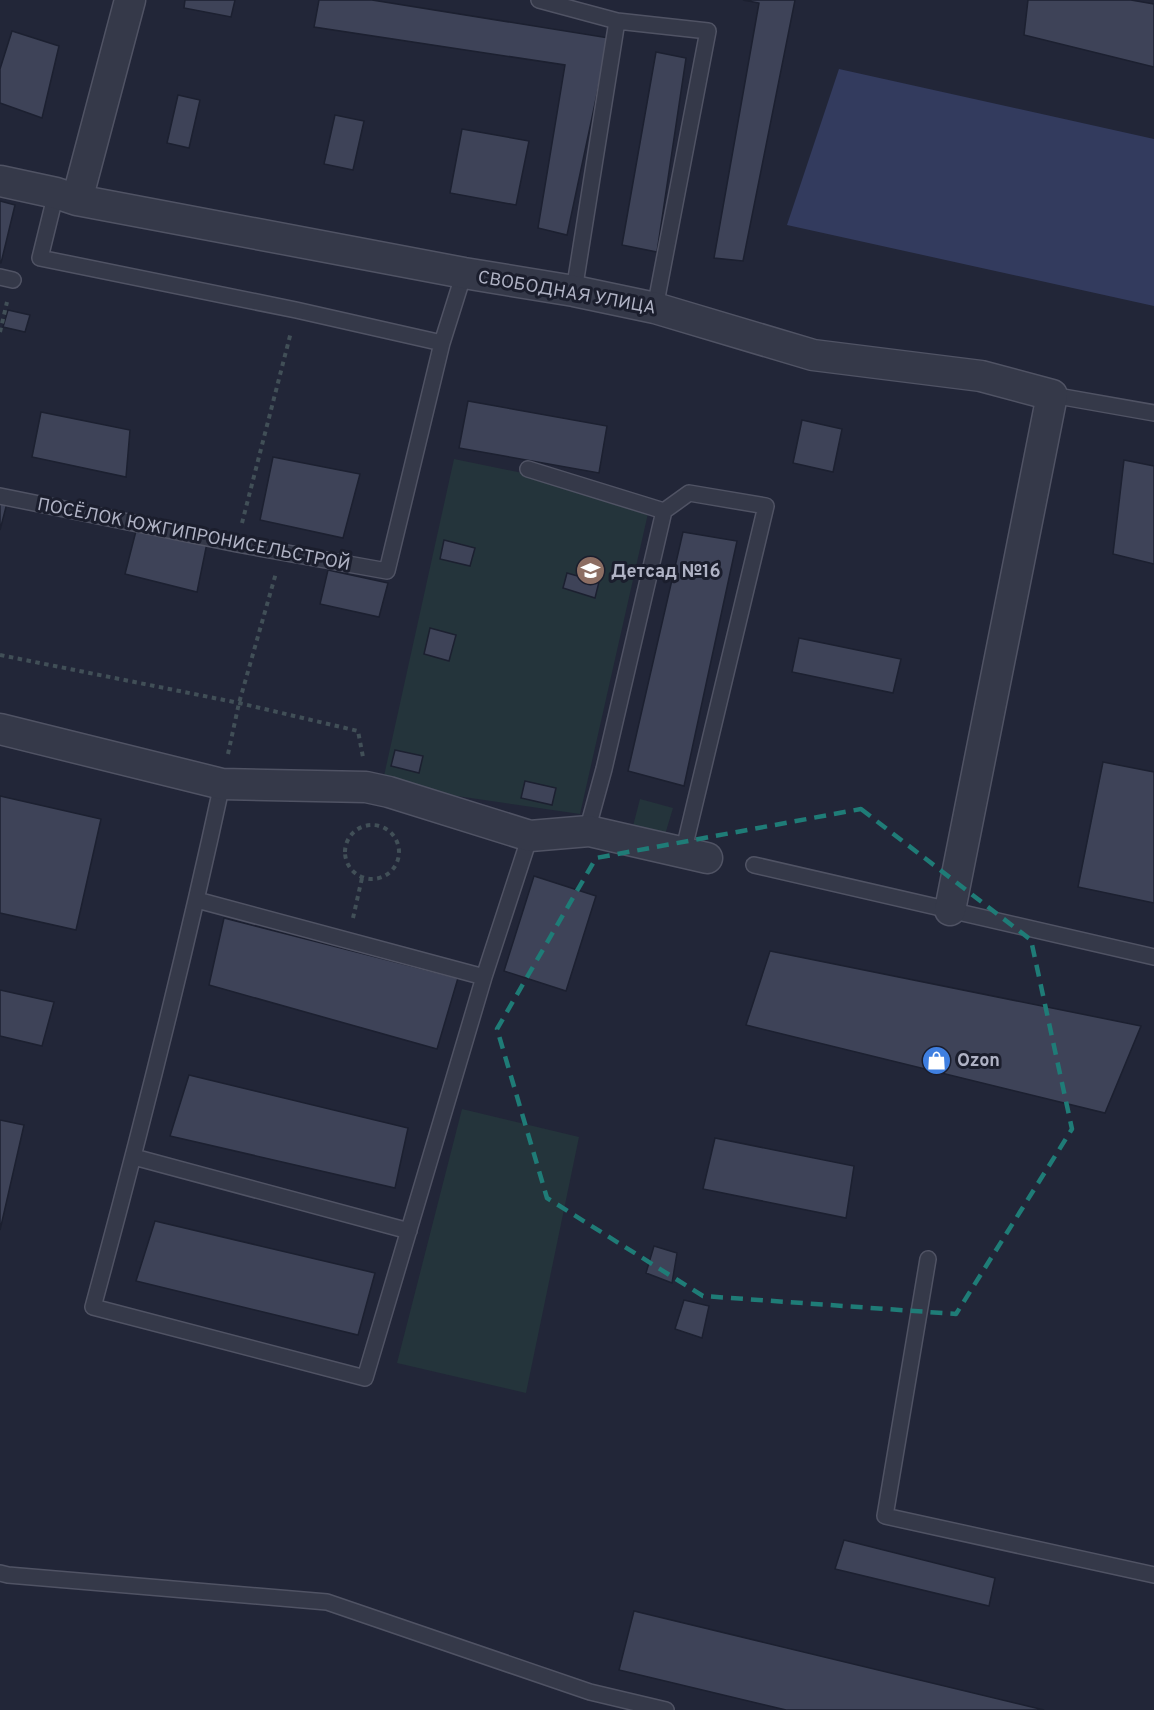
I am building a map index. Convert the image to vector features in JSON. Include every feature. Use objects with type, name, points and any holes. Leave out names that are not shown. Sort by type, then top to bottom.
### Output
[{"type":"street","points":[[67,196],[130,0]]},
{"type":"street","name":"СВОБОДНАЯ УЛИЦА","points":[[0,181],[464,273],[574,291],[655,308],[813,355],[981,376],[1052,395]]},
{"type":"street","points":[[950,910],[1052,395]]},
{"type":"street","points":[[0,729],[222,784],[366,787],[530,836],[589,831],[695,855]]},
{"type":"lane","points":[[539,0],[617,21],[708,31],[655,308]]},
{"type":"lane","points":[[574,291],[617,21]]},
{"type":"lane","points":[[67,196],[40,258],[296,310],[442,343],[464,273]]},
{"type":"lane","name":"ПОСЁЛОК ЮЖГИПРОНИСЕЛЬСТРОЙ","points":[[0,496],[237,544],[387,571],[442,343]]},
{"type":"lane","points":[[1052,395],[1154,414]]},
{"type":"lane","points":[[528,469],[664,511]]},
{"type":"lane","points":[[589,831],[664,511],[689,493],[766,506],[695,855]]},
{"type":"lane","points":[[222,784],[197,900],[134,1157],[93,1307],[365,1378],[484,977],[530,836]]},
{"type":"lane","points":[[754,865],[1154,957]]},
{"type":"lane","points":[[197,900],[484,977]]},
{"type":"lane","points":[[134,1157],[409,1231]]},
{"type":"lane","points":[[928,1259],[885,1516],[1154,1575]]},
{"type":"lane","points":[[0,1573],[327,1602],[590,1692],[666,1710]]},
{"type":"path","points":[[237,544],[296,310]]},
{"type":"path","points":[[222,784],[238,703],[282,552]]},
{"type":"path","points":[[0,655],[238,703],[358,731],[364,764]]},
{"type":"path","points":[[380,826],[390,831],[396,839],[399,847],[397,864],[383,877],[374,880],[362,878],[349,866],[345,857],[346,842],[352,833],[360,828],[380,826]]},
{"type":"path","points":[[348,940],[362,878]]},
{"type":"highlighted area","points":[[861,809],[1031,940],[1072,1129],[956,1314],[703,1296],[547,1198],[497,1029],[596,858]]},
{"type":"shaded area","points":[[454,459],[625,494],[649,509],[580,814],[382,785]]},
{"type":"shaded area","points":[[640,799],[673,808],[664,838],[632,830]]},
{"type":"shaded area","points":[[462,1109],[579,1137],[526,1393],[397,1363]]},
{"type":"water","points":[[839,69],[1154,139],[1154,306],[787,225]]},
{"type":"building","points":[[185,0],[235,0],[231,17],[184,8]]},
{"type":"building","points":[[319,0],[372,0],[609,38],[567,235],[538,228],[565,65],[314,27]]},
{"type":"building","points":[[743,0],[795,0],[743,261],[714,258],[759,3]]},
{"type":"building","points":[[1028,0],[1131,0],[1154,4],[1154,67],[1024,35]]},
{"type":"building","points":[[12,31],[59,46],[42,118],[0,103],[0,69]]},
{"type":"building","points":[[656,52],[686,58],[657,252],[622,245]]},
{"type":"building","points":[[178,95],[200,100],[189,148],[167,143]]},
{"type":"building","points":[[335,115],[364,121],[353,170],[324,164]]},
{"type":"building","points":[[462,129],[529,141],[516,205],[450,193]]},
{"type":"building","points":[[0,201],[15,205],[1,263],[0,263]]},
{"type":"building","points":[[8,310],[30,315],[25,332],[3,327]]},
{"type":"building","points":[[468,401],[607,426],[599,473],[459,448]]},
{"type":"building","points":[[41,412],[130,430],[126,477],[32,457]]},
{"type":"building","points":[[802,420],[842,429],[833,472],[793,463]]},
{"type":"building","points":[[273,457],[360,474],[343,538],[260,520]]},
{"type":"building","points":[[1124,460],[1154,466],[1154,564],[1113,554]]},
{"type":"building","points":[[0,502],[7,503],[0,530]]},
{"type":"building","points":[[137,527],[207,543],[197,592],[125,574]]},
{"type":"building","points":[[683,532],[737,541],[684,786],[628,771]]},
{"type":"building","points":[[444,540],[475,548],[470,566],[440,559]]},
{"type":"building","points":[[328,570],[388,583],[379,617],[320,604]]},
{"type":"building","points":[[567,573],[599,582],[595,598],[563,588]]},
{"type":"building","points":[[430,628],[456,635],[449,661],[424,654]]},
{"type":"building","points":[[799,638],[901,659],[893,693],[792,672]]},
{"type":"building","points":[[395,750],[423,756],[419,773],[391,766]]},
{"type":"building","points":[[1103,762],[1154,772],[1154,903],[1078,887]]},
{"type":"building","points":[[525,781],[556,788],[552,805],[521,798]]},
{"type":"building","points":[[0,796],[101,819],[76,930],[0,913]]},
{"type":"building","points":[[534,876],[596,896],[566,991],[504,971]]},
{"type":"building","points":[[224,918],[458,978],[437,1049],[209,985]]},
{"type":"building","points":[[770,951],[1141,1026],[1105,1113],[746,1025]]},
{"type":"building","points":[[0,990],[54,1002],[42,1046],[0,1036]]},
{"type":"building","points":[[189,1075],[408,1128],[395,1188],[170,1136]]},
{"type":"building","points":[[0,1120],[24,1125],[0,1230]]},
{"type":"building","points":[[715,1138],[854,1166],[846,1218],[703,1189]]},
{"type":"building","points":[[155,1221],[375,1273],[358,1335],[136,1281]]},
{"type":"building","points":[[654,1246],[677,1253],[672,1283],[646,1273]]},
{"type":"building","points":[[684,1300],[709,1306],[702,1338],[675,1329]]},
{"type":"building","points":[[844,1540],[995,1578],[989,1606],[835,1569]]},
{"type":"building","points":[[634,1611],[1044,1710],[786,1710],[619,1670]]},
{"type":"place","name":"Детсад №16","points":[[590,571]]},
{"type":"place","name":"Ozon","points":[[936,1060]]}]
